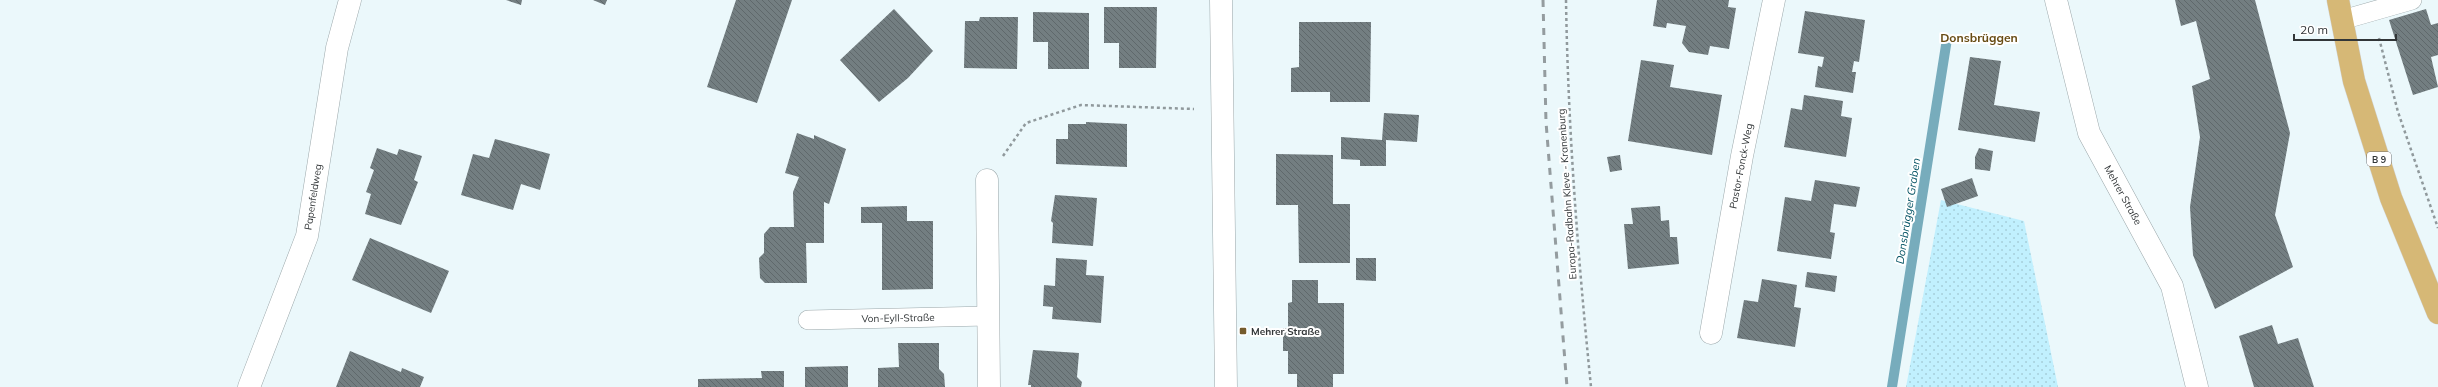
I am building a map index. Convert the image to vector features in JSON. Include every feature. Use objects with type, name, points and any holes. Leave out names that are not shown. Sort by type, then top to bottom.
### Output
[{"type":"main road","name":"B 9","points":[[2340,10],[2354,81],[2389,191],[2438,313]]},
{"type":"street","name":"Papenfeldweg","points":[[249,387],[307,236],[337,48],[350,0]]},
{"type":"street","points":[[1221,0],[1226,387]]},
{"type":"street","name":"Pastor-Fonck-Weg","points":[[1711,333],[1742,156],[1774,0]]},
{"type":"street","name":"Mehrer Straße","points":[[2056,0],[2089,133],[2172,286],[2197,387]]},
{"type":"street","points":[[986,180],[989,387]]},
{"type":"lane","points":[[2340,10],[2373,11],[2412,0]]},
{"type":"lane","name":"Von-Eyll-Straße","points":[[808,320],[988,316]]},
{"type":"path","name":"Europa-Radbahn Kleve - Kranenburg","points":[[1566,0],[1572,160],[1581,293],[1591,387]]},
{"type":"path","points":[[2373,11],[2398,112],[2438,228]]},
{"type":"path","points":[[986,180],[1026,123],[1081,105],[1223,110]]},
{"type":"shaded area","points":[[1941,200],[2024,221],[2058,387],[1906,387]]},
{"type":"building","points":[[506,0],[522,0],[521,5]]},
{"type":"building","points":[[593,0],[607,0],[605,5]]},
{"type":"building","points":[[736,0],[792,0],[757,103],[707,87]]},
{"type":"building","points":[[1657,0],[1729,0],[1728,7],[1736,8],[1729,49],[1710,46],[1708,55],[1689,52],[1682,43],[1686,26],[1667,23],[1666,28],[1653,26]]},
{"type":"building","points":[[2175,0],[2255,0],[2290,133],[2275,215],[2293,267],[2215,309],[2193,255],[2190,207],[2200,137],[2192,86],[2210,79],[2196,21],[2181,26]]},
{"type":"building","points":[[1104,7],[1157,7],[1156,68],[1119,68],[1119,43],[1104,43]]},
{"type":"building","points":[[894,9],[933,51],[908,78],[879,102],[840,60]]},
{"type":"building","points":[[2426,9],[2431,25],[2438,23],[2438,55],[2431,57],[2438,87],[2413,95],[2389,20]]},
{"type":"building","points":[[1805,11],[1865,20],[1859,62],[1854,61],[1852,72],[1856,72],[1853,93],[1815,87],[1818,66],[1822,67],[1824,57],[1798,53]]},
{"type":"building","points":[[1033,12],[1089,13],[1089,69],[1048,69],[1048,42],[1033,42]]},
{"type":"building","points":[[980,17],[1018,17],[1017,69],[964,68],[965,21],[979,21]]},
{"type":"building","points":[[1299,22],[1371,22],[1370,102],[1330,102],[1330,92],[1291,92],[1291,68],[1299,67]]},
{"type":"building","points":[[1970,57],[2001,61],[1994,105],[2040,112],[2035,142],[1958,130]]},
{"type":"building","points":[[1641,60],[1674,65],[1670,87],[1722,95],[1712,155],[1628,141]]},
{"type":"building","points":[[1804,95],[1843,101],[1841,116],[1852,118],[1846,157],[1784,147],[1791,108],[1802,110]]},
{"type":"building","points":[[1384,113],[1419,115],[1417,142],[1386,140],[1386,166],[1360,166],[1360,160],[1341,159],[1341,137],[1382,140]]},
{"type":"building","points":[[1086,122],[1127,124],[1127,167],[1056,164],[1056,139],[1068,139],[1068,124],[1086,124]]},
{"type":"building","points":[[797,133],[814,139],[814,135],[846,149],[829,204],[824,202],[824,243],[806,243],[807,283],[765,283],[760,278],[759,258],[764,253],[764,234],[770,227],[794,227],[793,192],[799,177],[785,173]]},
{"type":"building","points":[[495,139],[550,154],[540,190],[521,184],[513,210],[461,195],[473,154],[489,158]]},
{"type":"building","points":[[377,148],[397,155],[399,149],[422,156],[414,180],[418,182],[401,225],[365,214],[371,194],[366,192],[374,170],[370,168]]},
{"type":"building","points":[[1979,148],[1993,151],[1990,171],[1975,169],[1975,157]]},
{"type":"building","points":[[1276,154],[1333,155],[1333,204],[1350,204],[1350,263],[1299,263],[1298,205],[1276,205]]},
{"type":"building","points":[[1620,155],[1622,170],[1610,172],[1607,157]]},
{"type":"building","points":[[1972,178],[1978,196],[1947,207],[1941,189]]},
{"type":"building","points":[[1815,180],[1860,187],[1856,207],[1834,204],[1830,232],[1835,233],[1831,259],[1777,251],[1785,197],[1811,201]]},
{"type":"building","points":[[1055,195],[1097,198],[1093,246],[1052,243],[1053,223],[1051,221]]},
{"type":"building","points":[[907,206],[907,221],[933,221],[933,289],[882,290],[882,223],[861,223],[861,207]]},
{"type":"building","points":[[1660,206],[1661,221],[1669,220],[1670,237],[1677,237],[1679,264],[1628,269],[1624,224],[1633,224],[1631,208]]},
{"type":"building","points":[[370,238],[449,271],[431,313],[352,280]]},
{"type":"building","points":[[1056,258],[1087,260],[1086,275],[1104,276],[1101,323],[1052,319],[1053,307],[1043,306],[1044,285],[1055,286]]},
{"type":"building","points":[[1356,258],[1376,258],[1376,281],[1356,280]]},
{"type":"building","points":[[1807,272],[1837,276],[1835,292],[1805,287]]},
{"type":"building","points":[[1762,279],[1797,285],[1794,307],[1801,308],[1795,347],[1737,338],[1744,300],[1758,302]]},
{"type":"building","points":[[1292,280],[1318,280],[1318,303],[1344,303],[1344,374],[1333,374],[1333,387],[1297,387],[1297,374],[1288,374],[1288,351],[1283,351],[1283,328],[1288,328],[1288,303],[1292,302]]},
{"type":"building","points":[[2272,325],[2278,344],[2298,338],[2314,387],[2254,387],[2239,336]]},
{"type":"building","points":[[898,343],[939,343],[939,369],[944,374],[945,387],[878,387],[878,368],[899,367]]},
{"type":"building","points":[[1033,350],[1079,353],[1077,377],[1082,382],[1081,387],[1031,387],[1031,385],[1028,385]]},
{"type":"building","points":[[350,351],[401,372],[402,368],[424,377],[420,387],[336,387]]},
{"type":"building","points":[[848,366],[848,387],[805,387],[805,367]]},
{"type":"building","points":[[761,371],[784,371],[784,387],[698,387],[698,379],[762,378]]},
{"type":"waterway","name":"Donsbrügger Graben","points":[[1892,387],[1947,39]]},
{"type":"railway","points":[[1543,0],[1546,122],[1567,387]]},
{"type":"place","name":"Mehrer Straße","points":[[1243,331]]},
{"type":"district","name":"Donsbrüggen","points":[[1979,37]]}]
